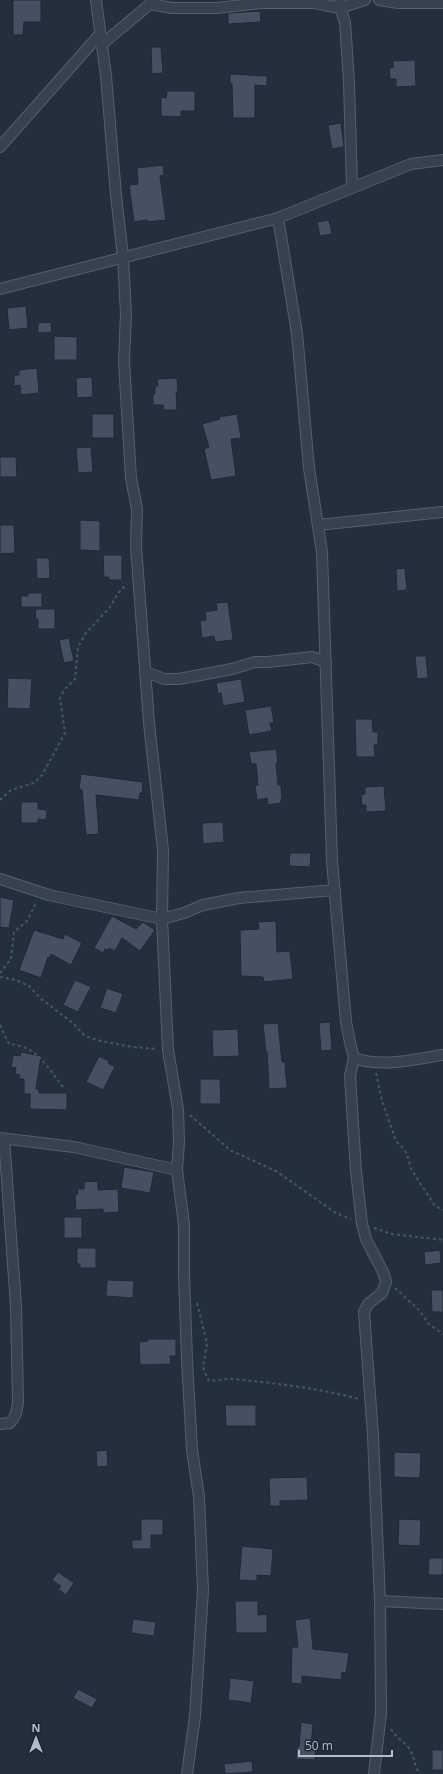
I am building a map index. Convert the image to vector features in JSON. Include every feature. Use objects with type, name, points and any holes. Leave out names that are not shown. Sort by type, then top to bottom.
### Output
[{"type":"street","points":[[96,0],[123,257],[126,314],[124,361],[132,478],[137,509],[136,546],[138,572],[162,850],[162,919],[168,1050],[178,1109],[179,1142],[177,1170],[184,1225],[187,1360],[192,1450],[199,1497],[203,1590],[195,1716],[187,1774]]},
{"type":"street","points":[[101,45],[152,2],[172,8],[217,8],[261,3],[340,4],[365,0]]},
{"type":"street","points":[[379,0],[398,3],[443,3]]},
{"type":"street","points":[[340,4],[345,22],[349,82],[352,188]]},
{"type":"street","points":[[0,147],[100,34]]},
{"type":"street","points":[[0,289],[278,218],[411,164],[443,160]]},
{"type":"street","points":[[278,218],[297,333],[309,468],[322,552],[335,890],[346,1022],[354,1058],[350,1076],[356,1171],[366,1239],[384,1274],[386,1282],[382,1293],[368,1304],[364,1312],[380,1601],[381,1713],[374,1774]]},
{"type":"street","points":[[318,525],[443,512]]},
{"type":"street","points":[[146,672],[164,679],[179,679],[232,669],[255,662],[312,657],[326,662]]},
{"type":"street","points":[[0,879],[41,892],[111,909],[162,919],[184,913],[204,905],[239,898],[335,890]]},
{"type":"street","points":[[354,1058],[375,1064],[443,1055]]},
{"type":"street","points":[[0,1424],[10,1423],[13,1420],[17,1413],[18,1402],[16,1306],[2,1138],[74,1146],[177,1170]]},
{"type":"street","points":[[380,1601],[443,1604]]},
{"type":"path","points":[[0,800],[11,790],[34,782],[42,775],[65,733],[60,698],[64,690],[75,679],[78,647],[86,633],[110,607],[118,593],[138,572]]},
{"type":"path","points":[[0,973],[11,959],[14,932],[27,921],[41,892]]},
{"type":"path","points":[[0,977],[16,980],[29,986],[40,998],[74,1024],[85,1036],[101,1041],[132,1047],[168,1050]]},
{"type":"path","points":[[0,1025],[9,1044],[21,1045],[30,1049],[40,1057],[63,1087]]},
{"type":"path","points":[[375,1064],[382,1101],[396,1141],[402,1146],[407,1154],[411,1169],[435,1206],[443,1210]]},
{"type":"path","points":[[178,1109],[189,1114],[230,1150],[276,1171],[336,1213],[392,1234],[443,1240]]},
{"type":"path","points":[[386,1282],[400,1292],[418,1309],[429,1324],[443,1334]]},
{"type":"path","points":[[196,1300],[207,1343],[203,1367],[208,1380],[217,1382],[230,1379],[314,1388],[327,1390],[370,1402]]},
{"type":"path","points":[[381,1713],[393,1733],[405,1743],[412,1752],[415,1767],[420,1774]]},
{"type":"building","points":[[13,0],[41,0],[41,22],[24,22],[23,35],[13,35]]},
{"type":"building","points":[[260,11],[261,22],[228,24],[228,13]]},
{"type":"building","points":[[151,47],[161,47],[163,73],[152,74]]},
{"type":"building","points":[[415,60],[416,86],[396,87],[396,79],[390,79],[389,68],[393,68],[393,61]]},
{"type":"building","points":[[230,74],[267,76],[267,86],[255,85],[255,118],[233,118],[232,84],[230,84]]},
{"type":"building","points":[[167,91],[195,91],[195,111],[181,111],[181,117],[161,116],[161,97],[166,98]]},
{"type":"building","points":[[341,123],[344,147],[332,149],[328,125]]},
{"type":"building","points":[[163,165],[164,175],[160,176],[166,220],[134,222],[129,185],[138,184],[137,168]]},
{"type":"building","points":[[329,220],[332,234],[320,236],[317,222]]},
{"type":"building","points":[[26,306],[28,328],[9,330],[7,308]]},
{"type":"building","points":[[51,322],[52,332],[38,333],[38,323]]},
{"type":"building","points":[[54,336],[77,337],[77,360],[54,360]]},
{"type":"building","points":[[37,368],[39,393],[21,395],[20,385],[14,386],[14,375],[19,375],[19,370]]},
{"type":"building","points":[[92,377],[93,397],[77,398],[76,378]]},
{"type":"building","points":[[177,378],[177,410],[164,410],[163,405],[153,405],[155,386],[158,386],[157,379]]},
{"type":"building","points":[[92,414],[114,414],[114,438],[92,438]]},
{"type":"building","points":[[237,414],[241,438],[231,439],[236,476],[211,480],[204,449],[209,447],[202,424],[220,419],[219,417]]},
{"type":"building","points":[[91,447],[93,472],[78,473],[76,448]]},
{"type":"building","points":[[0,457],[16,457],[17,477],[0,477]]},
{"type":"building","points":[[80,520],[100,521],[100,551],[80,550]]},
{"type":"building","points":[[0,525],[14,525],[15,553],[0,554]]},
{"type":"building","points":[[103,555],[122,555],[122,580],[109,580],[109,577],[104,577]]},
{"type":"building","points":[[36,558],[49,558],[50,578],[37,579]]},
{"type":"building","points":[[405,568],[407,590],[397,591],[396,569]]},
{"type":"building","points":[[28,593],[42,593],[42,607],[21,607],[21,596],[28,596]]},
{"type":"building","points":[[228,602],[233,640],[215,642],[214,636],[202,638],[200,621],[206,620],[205,612],[217,610],[216,603]]},
{"type":"building","points":[[36,609],[55,609],[55,629],[38,629],[38,619],[35,619]]},
{"type":"building","points":[[69,638],[74,661],[64,663],[59,640]]},
{"type":"building","points":[[415,656],[426,656],[428,678],[417,679]]},
{"type":"building","points":[[8,678],[32,679],[30,709],[7,708]]},
{"type":"building","points":[[241,679],[245,702],[223,706],[221,693],[218,694],[216,683]]},
{"type":"building","points":[[271,706],[274,723],[270,723],[272,731],[249,735],[245,710]]},
{"type":"building","points":[[355,719],[372,719],[373,732],[378,732],[378,745],[374,745],[375,757],[356,757]]},
{"type":"building","points":[[276,749],[278,763],[276,763],[278,785],[281,785],[282,799],[281,803],[268,805],[267,798],[257,800],[255,785],[258,785],[256,764],[251,764],[249,752]]},
{"type":"building","points":[[81,774],[143,782],[142,793],[140,793],[139,800],[96,795],[99,834],[86,835],[82,790],[79,789]]},
{"type":"building","points":[[384,786],[386,811],[366,812],[366,805],[362,805],[361,795],[365,794],[365,787]]},
{"type":"building","points":[[21,802],[38,802],[38,809],[47,810],[46,820],[38,819],[38,823],[21,823]]},
{"type":"building","points":[[223,822],[224,842],[203,844],[202,823]]},
{"type":"building","points":[[290,853],[311,853],[310,867],[289,866]]},
{"type":"building","points":[[0,897],[14,900],[9,928],[0,927]]},
{"type":"building","points":[[112,916],[136,929],[143,922],[155,930],[140,951],[122,938],[115,951],[109,948],[108,950],[105,949],[103,953],[94,948]]},
{"type":"building","points":[[276,921],[277,952],[290,951],[293,979],[264,982],[263,977],[241,976],[240,930],[259,929],[258,922]]},
{"type":"building","points":[[34,930],[63,939],[65,934],[82,943],[71,965],[51,954],[50,958],[48,957],[41,978],[19,970]]},
{"type":"building","points":[[75,980],[91,987],[78,1012],[63,1005]]},
{"type":"building","points":[[107,988],[123,994],[116,1013],[100,1008]]},
{"type":"building","points":[[330,1022],[332,1050],[321,1051],[319,1023]]},
{"type":"building","points":[[278,1023],[282,1062],[285,1062],[287,1088],[269,1089],[267,1051],[266,1052],[263,1024]]},
{"type":"building","points":[[238,1029],[239,1056],[213,1057],[212,1030]]},
{"type":"building","points":[[21,1052],[41,1056],[36,1089],[39,1089],[39,1093],[67,1093],[67,1110],[30,1109],[30,1094],[24,1094],[24,1079],[19,1079],[20,1075],[15,1074],[16,1068],[11,1067],[13,1055],[20,1056]]},
{"type":"building","points":[[99,1056],[109,1061],[108,1063],[115,1067],[103,1090],[86,1082]]},
{"type":"building","points":[[200,1079],[220,1079],[221,1104],[200,1104]]},
{"type":"building","points":[[124,1167],[154,1172],[150,1193],[121,1188]]},
{"type":"building","points":[[98,1181],[98,1190],[118,1189],[119,1212],[103,1213],[103,1209],[76,1210],[75,1194],[78,1194],[77,1189],[84,1189],[84,1182]]},
{"type":"building","points":[[64,1217],[82,1217],[82,1238],[64,1238]]},
{"type":"building","points":[[77,1248],[96,1248],[96,1268],[80,1268],[80,1264],[77,1264]]},
{"type":"building","points":[[440,1250],[441,1263],[425,1265],[424,1252]]},
{"type":"building","points":[[107,1280],[134,1281],[133,1298],[106,1296]]},
{"type":"building","points":[[431,1290],[443,1290],[443,1312],[432,1312]]},
{"type":"building","points":[[148,1339],[176,1339],[176,1356],[170,1356],[171,1364],[140,1365],[139,1342],[148,1341]]},
{"type":"building","points":[[225,1405],[256,1405],[256,1426],[226,1426]]},
{"type":"building","points":[[107,1450],[108,1466],[97,1467],[96,1451]]},
{"type":"building","points":[[394,1452],[421,1453],[420,1478],[394,1477]]},
{"type":"building","points":[[307,1477],[308,1500],[280,1501],[280,1506],[270,1506],[269,1478]]},
{"type":"building","points":[[141,1519],[163,1519],[163,1535],[151,1535],[151,1549],[132,1549],[132,1540],[141,1540]]},
{"type":"building","points":[[399,1519],[421,1520],[420,1546],[398,1545]]},
{"type":"building","points":[[242,1546],[273,1549],[271,1576],[257,1575],[257,1581],[239,1580]]},
{"type":"building","points":[[429,1558],[443,1558],[443,1575],[428,1575]]},
{"type":"building","points":[[58,1572],[74,1583],[66,1595],[58,1589],[61,1586],[52,1580]]},
{"type":"building","points":[[235,1601],[258,1601],[258,1615],[267,1614],[267,1633],[236,1633]]},
{"type":"building","points":[[310,1618],[313,1649],[349,1653],[346,1673],[342,1672],[341,1680],[302,1676],[302,1684],[291,1683],[292,1647],[298,1647],[295,1620]]},
{"type":"building","points":[[133,1619],[156,1622],[154,1636],[131,1633]]},
{"type":"building","points":[[230,1678],[254,1681],[251,1703],[228,1700]]},
{"type":"building","points":[[78,1689],[97,1699],[92,1708],[73,1698]]},
{"type":"building","points":[[301,1722],[313,1724],[311,1747],[316,1747],[315,1760],[296,1759],[297,1747],[299,1747]]},
{"type":"building","points":[[432,1750],[443,1750],[443,1770],[432,1770]]},
{"type":"building","points":[[252,1761],[253,1772],[225,1774],[224,1764]]}]
